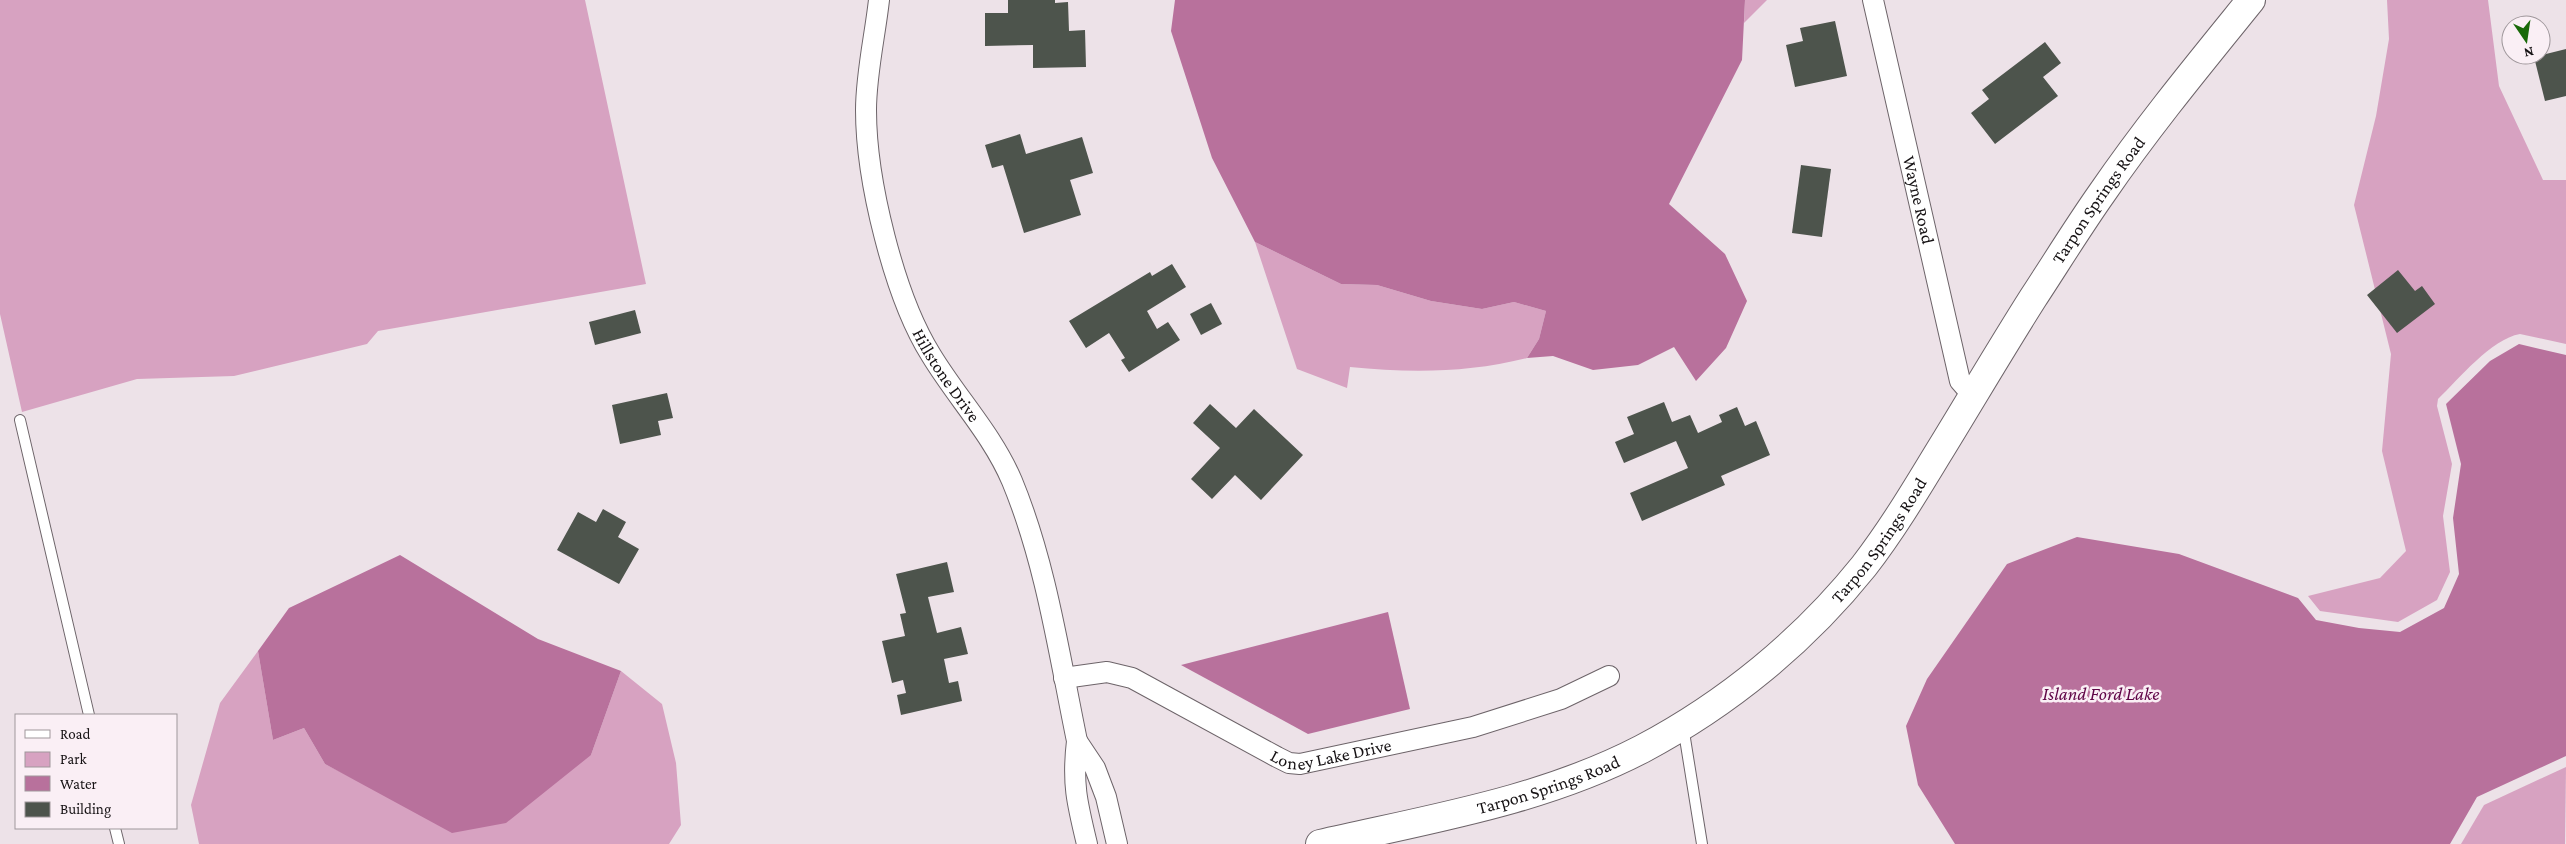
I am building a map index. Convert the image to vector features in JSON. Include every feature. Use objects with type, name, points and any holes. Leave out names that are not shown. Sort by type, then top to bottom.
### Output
[{"type":"main road","name":"Tarpon Springs Road","points":[[1320,844],[1473,809],[1552,787],[1640,750],[1683,726],[1724,698],[1791,644],[1846,588],[1866,564],[1897,519],[2102,192],[2251,0]]},
{"type":"street","name":"Hillstone Drive","points":[[879,0],[866,109],[871,163],[892,260],[912,319],[931,355],[984,430],[1011,479],[1034,546],[1077,740],[1074,773],[1077,804],[1087,844]]},
{"type":"street","name":"Wayne Road","points":[[1873,0],[1960,381],[1973,396]]},
{"type":"street","name":"Loney Lake Drive","points":[[1064,678],[1107,672],[1132,678],[1277,757],[1289,763],[1300,764],[1472,727],[1561,699],[1609,676]]},
{"type":"street","name":"Hillstone Drive","points":[[1077,740],[1096,768],[1106,797],[1117,844]]},
{"type":"street","points":[[1077,804],[1106,797]]},
{"type":"lane","points":[[20,420],[89,714]]},
{"type":"lane","points":[[1683,726],[1702,844]]},
{"type":"lane","points":[[115,829],[119,844]]},
{"type":"green space","points":[[0,0],[585,0],[646,284],[378,331],[367,344],[234,376],[137,379],[22,412],[0,314]]},
{"type":"green space","points":[[1745,0],[1767,0],[1744,23]]},
{"type":"green space","points":[[2387,0],[2488,0],[2499,86],[2543,180],[2566,180],[2566,344],[2520,334],[2509,337],[2487,351],[2438,399],[2437,406],[2452,464],[2443,516],[2450,572],[2437,600],[2398,622],[2320,611],[2308,596],[2380,578],[2406,551],[2382,451],[2391,354],[2354,205],[2376,116],[2389,39]]},
{"type":"green space","points":[[1255,242],[1341,284],[1377,285],[1431,301],[1482,309],[1514,302],[1546,311],[1539,339],[1527,358],[1483,367],[1417,371],[1350,367],[1347,388],[1297,369]]},
{"type":"green space","points":[[258,651],[273,740],[304,728],[325,764],[358,781],[591,755],[621,671],[662,704],[676,763],[681,825],[669,844],[199,844],[191,805],[220,703]]},
{"type":"green space","points":[[2566,767],[2565,844],[2461,844],[2484,805]]},
{"type":"water","points":[[1175,0],[1745,0],[1742,60],[1669,204],[1725,254],[1747,301],[1726,348],[1696,381],[1674,347],[1638,365],[1593,370],[1553,356],[1527,358],[1539,339],[1546,311],[1514,302],[1482,309],[1431,301],[1377,285],[1341,284],[1255,242],[1212,158],[1171,31]]},
{"type":"water","name":"Island Ford Lake","points":[[2519,344],[2566,355],[2566,756],[2477,797],[2450,844],[1955,844],[1918,785],[1906,726],[1927,679],[2007,564],[2077,537],[2179,554],[2298,598],[2316,620],[2359,628],[2400,632],[2444,608],[2459,574],[2453,518],[2461,464],[2446,404],[2490,361]]},
{"type":"water","points":[[400,555],[538,639],[621,671],[591,755],[506,823],[452,833],[325,764],[304,728],[273,740],[258,651],[289,608]]},
{"type":"water","points":[[1388,612],[1410,709],[1308,734],[1181,665]]},
{"type":"building","points":[[1008,0],[1055,0],[1055,3],[1068,2],[1069,31],[1085,30],[1086,67],[1033,68],[1033,45],[985,46],[985,13],[1008,13]]},
{"type":"building","points":[[1835,21],[1847,76],[1795,87],[1786,45],[1803,41],[1800,28]]},
{"type":"building","points":[[2045,42],[2061,63],[2043,77],[2058,96],[1995,144],[1971,113],[1989,99],[1982,90]]},
{"type":"building","points":[[2566,49],[2566,96],[2545,101],[2536,65],[2551,65],[2551,53]]},
{"type":"building","points":[[1020,134],[1026,154],[1082,137],[1093,173],[1070,180],[1081,215],[1024,233],[1003,165],[992,168],[985,145]]},
{"type":"building","points":[[1801,165],[1831,169],[1822,237],[1792,233]]},
{"type":"building","points":[[1172,264],[1186,287],[1147,311],[1157,329],[1168,322],[1180,340],[1129,372],[1121,360],[1125,358],[1109,333],[1086,348],[1069,321],[1150,272],[1152,276]]},
{"type":"building","points":[[2398,270],[2415,291],[2422,286],[2435,304],[2397,333],[2367,295]]},
{"type":"building","points":[[1211,303],[1222,324],[1201,335],[1190,314]]},
{"type":"building","points":[[635,310],[641,333],[595,345],[589,322]]},
{"type":"building","points":[[667,393],[673,418],[658,421],[661,435],[620,444],[612,405]]},
{"type":"building","points":[[1664,402],[1672,422],[1690,415],[1698,433],[1722,422],[1719,415],[1737,407],[1745,426],[1756,421],[1770,455],[1721,476],[1725,485],[1642,521],[1630,493],[1688,468],[1676,441],[1624,463],[1615,442],[1634,434],[1627,417]]},
{"type":"building","points":[[1210,404],[1236,428],[1254,409],[1303,455],[1261,500],[1235,475],[1212,499],[1191,479],[1220,448],[1193,423]]},
{"type":"building","points":[[603,509],[626,522],[618,537],[639,549],[619,584],[557,550],[578,512],[596,522]]},
{"type":"building","points":[[947,562],[954,592],[928,597],[937,633],[961,627],[968,654],[944,659],[949,683],[958,681],[962,701],[901,715],[897,695],[906,693],[903,680],[892,683],[882,641],[905,636],[900,614],[906,613],[896,574]]}]
